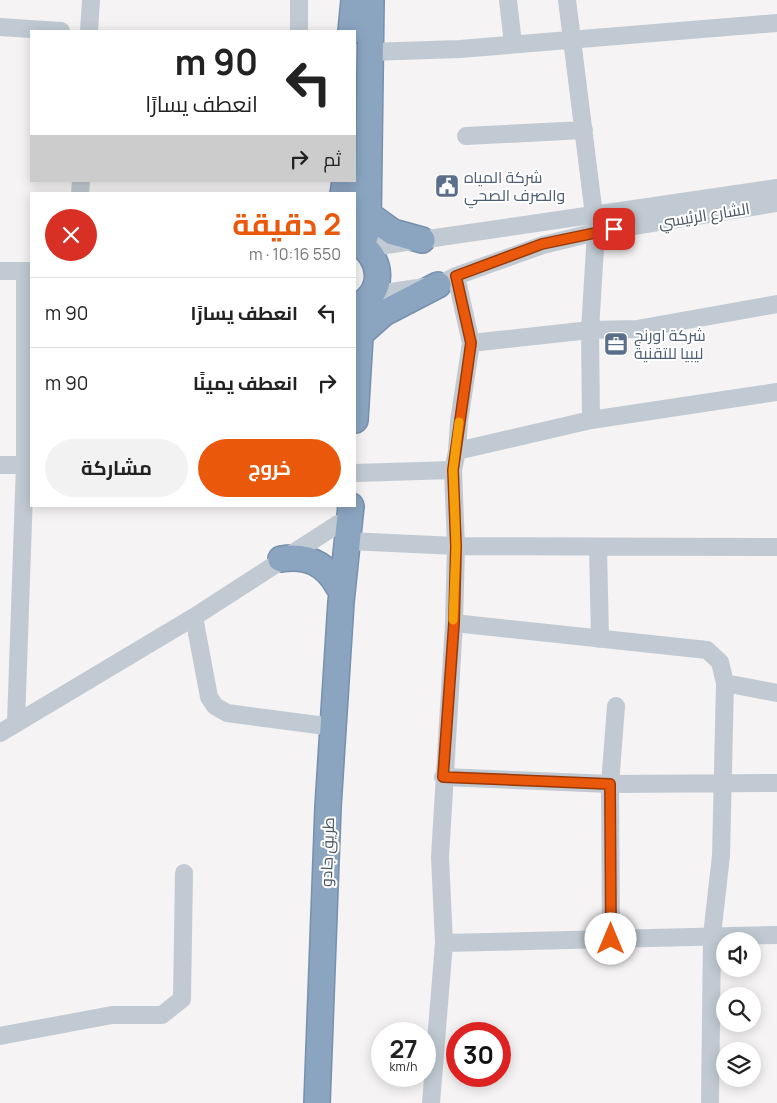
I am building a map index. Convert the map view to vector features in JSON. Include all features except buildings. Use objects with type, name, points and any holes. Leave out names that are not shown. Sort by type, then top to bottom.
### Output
[{"type":"highway","points":[[351,30],[354,0]]},
{"type":"highway","points":[[356,392],[358,336],[363,302],[378,280],[376,263],[361,245],[368,227],[371,0]]},
{"type":"highway","points":[[368,214],[393,232],[422,240]]},
{"type":"highway","points":[[358,336],[384,313],[447,280]]},
{"type":"highway","name":"طريق جادو","points":[[317,1103],[333,727],[345,519]]},
{"type":"highway","points":[[281,560],[294,557],[308,559],[326,569],[340,594]]},
{"type":"street","points":[[89,30],[91,0]]},
{"type":"street","points":[[299,0],[300,30]]},
{"type":"street","points":[[508,0],[513,44]]},
{"type":"street","points":[[567,0],[595,223],[590,330],[591,420]]},
{"type":"street","points":[[369,52],[460,49],[572,38],[777,23]]},
{"type":"street","points":[[0,27],[46,30]]},
{"type":"street","points":[[466,136],[584,130]]},
{"type":"street","name":"الشارع الرئيسي","points":[[363,302],[447,280],[595,223],[777,188]]},
{"type":"street","name":"الشارع الرئيسي","points":[[361,245],[595,223],[777,203]]},
{"type":"street","points":[[0,271],[28,271],[28,465],[16,723]]},
{"type":"street","points":[[431,1103],[444,943],[440,857],[443,777],[454,623],[456,546],[453,470],[471,343],[447,280]]},
{"type":"street","points":[[471,343],[590,330],[637,329],[777,304]]},
{"type":"street","points":[[457,451],[591,420],[777,392]]},
{"type":"street","points":[[0,465],[28,465]]},
{"type":"street","points":[[356,473],[453,470]]},
{"type":"street","points":[[0,733],[194,617],[345,519],[456,546],[777,547]]},
{"type":"street","points":[[598,546],[600,639]]},
{"type":"street","points":[[194,617],[209,697],[215,706],[227,713],[333,727]]},
{"type":"street","points":[[454,623],[708,650],[720,662],[725,683],[724,783],[720,856],[712,935],[710,1103]]},
{"type":"street","points":[[725,683],[777,694]]},
{"type":"street","points":[[611,939],[610,784],[616,706]]},
{"type":"street","points":[[443,777],[610,784],[777,783]]},
{"type":"street","points":[[0,1036],[112,1015],[162,1015],[182,998],[184,873]]},
{"type":"street","points":[[444,943],[712,935],[777,935]]},
{"type":"slow traffic","points":[[453,620],[456,546],[453,470],[457,451],[459,422]]},
{"type":"place","name":"شركة المياه والصرف الصحي","points":[[447,186]]},
{"type":"place","name":"شركة اورنج ليبيا للتقنية","points":[[616,344]]},
{"type":"route","points":[[611,939],[610,784],[443,777],[454,623],[456,546],[453,470],[471,343],[456,276],[542,244],[614,229]]}]
